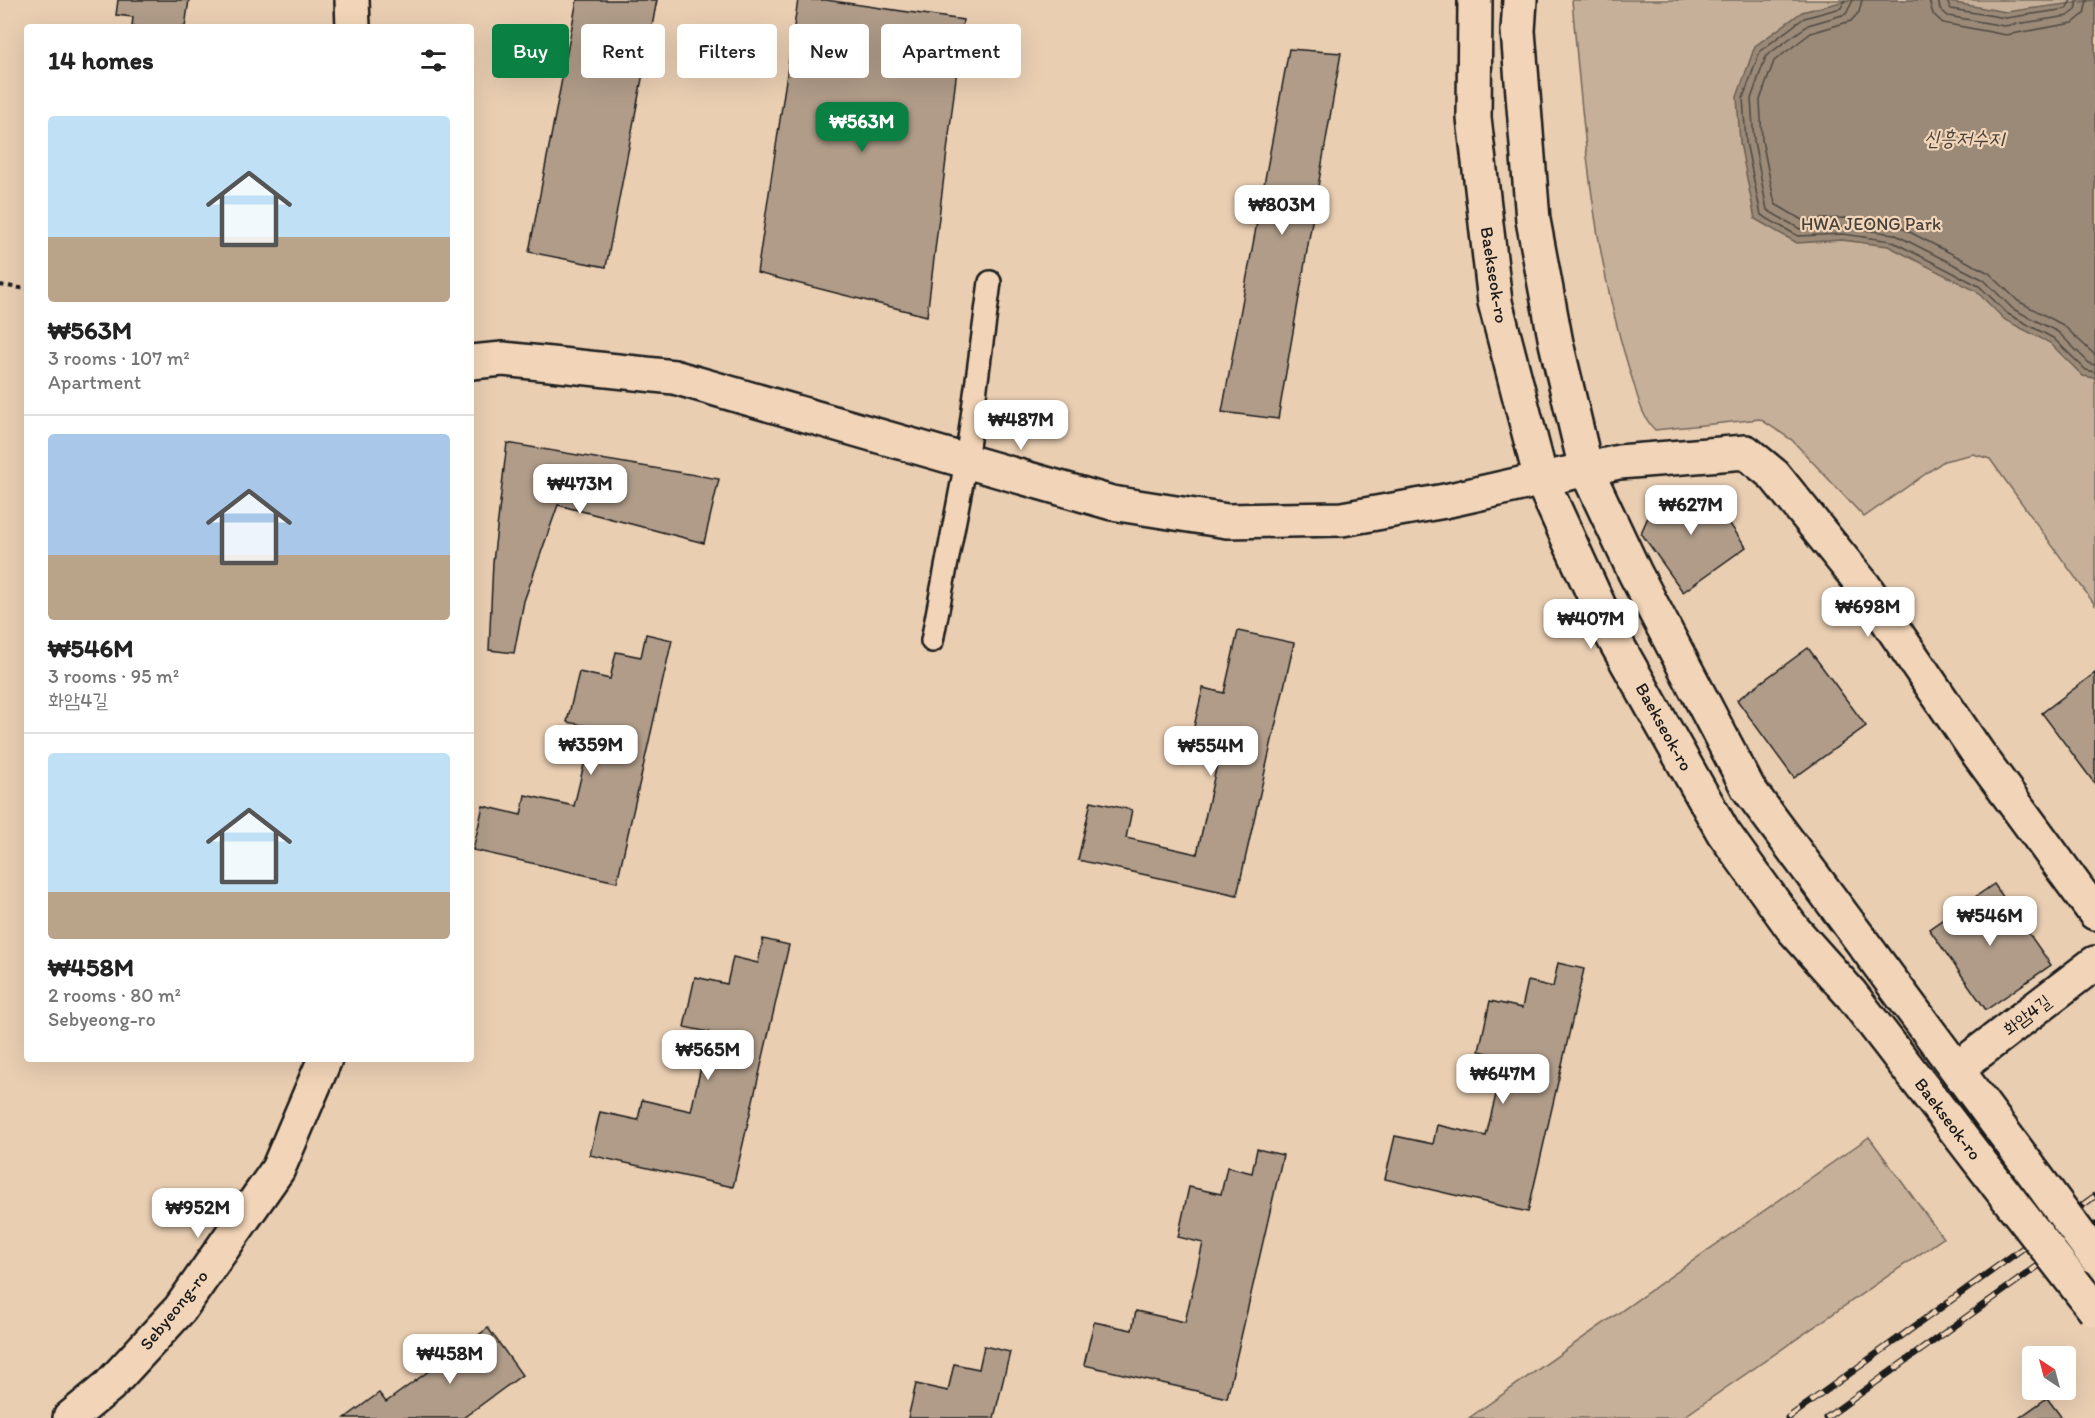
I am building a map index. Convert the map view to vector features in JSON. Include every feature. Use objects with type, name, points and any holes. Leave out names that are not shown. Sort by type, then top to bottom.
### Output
[{"type":"street","points":[[352,0],[353,24]]},
{"type":"street","name":"Baekseok-ro","points":[[1475,0],[1474,118],[1495,302],[1541,479],[1614,639],[1723,832],[1792,929],[1851,994],[2095,1310]]},
{"type":"street","name":"Baekseok-ro","points":[[1520,0],[1518,31],[1533,220],[1556,343],[1586,469],[1635,573],[1748,788],[1958,1068],[2095,1256]]},
{"type":"street","points":[[474,362],[503,359],[675,377],[1112,503],[1227,521],[1342,519],[1444,501],[1619,462],[1746,452],[1774,475],[1864,586],[1977,752],[2095,913]]},
{"type":"street","name":"화암4길","points":[[1958,1068],[2095,963]]},
{"type":"street","name":"Sebyeong-ro","points":[[70,1418],[103,1392],[180,1309],[278,1169],[324,1062]]},
{"type":"lane","points":[[932,641],[966,462],[990,282]]},
{"type":"path","points":[[0,285],[24,289]]},
{"type":"green space","name":"HWA JEONG Park","points":[[1572,0],[2095,0],[2095,605],[1990,459],[1973,454],[1944,461],[1864,517],[1792,440],[1760,419],[1655,430],[1640,403],[1606,281],[1585,141]]},
{"type":"green space","points":[[1869,1137],[1943,1238],[1682,1418],[1469,1418]]},
{"type":"water","name":"신흥저수지","points":[[1849,0],[1938,0],[2006,12],[2095,0],[2095,378],[2083,376],[2050,343],[2005,320],[1976,291],[1888,246],[1842,240],[1797,243],[1755,219],[1740,143],[1737,97],[1755,46],[1802,12]]},
{"type":"building","points":[[118,0],[189,0],[185,24],[132,24],[133,17],[116,15]]},
{"type":"building","points":[[577,0],[657,0],[652,24],[581,24],[581,78],[642,78],[606,267],[529,252],[562,78],[569,78],[569,42]]},
{"type":"building","points":[[798,0],[826,0],[963,20],[963,24],[881,24],[881,78],[956,78],[927,316],[757,273],[789,60],[789,78],[869,78],[869,24],[794,24]]},
{"type":"building","points":[[1289,49],[1341,53],[1278,419],[1222,412]]},
{"type":"building","points":[[507,443],[719,479],[704,543],[558,505],[524,601],[514,653],[489,650],[493,562]]},
{"type":"building","points":[[1704,487],[1746,547],[1683,592],[1641,533],[1656,499]]},
{"type":"building","points":[[1238,631],[1294,643],[1237,895],[1078,860],[1091,801],[1132,810],[1126,838],[1197,854],[1219,755],[1189,748],[1203,688],[1224,693]]},
{"type":"building","points":[[646,634],[672,640],[617,882],[474,850],[483,806],[521,815],[525,795],[574,806],[593,727],[567,722],[579,672],[610,679],[616,652],[641,657]]},
{"type":"building","points":[[1808,648],[1866,726],[1794,778],[1737,700]]},
{"type":"building","points":[[2095,673],[2095,784],[2042,713]]},
{"type":"building","points":[[1994,884],[2051,965],[1986,1010],[1929,929]]},
{"type":"building","points":[[763,939],[789,945],[733,1187],[590,1155],[600,1112],[638,1120],[642,1100],[691,1111],[709,1032],[684,1027],[695,977],[727,984],[733,957],[758,963]]},
{"type":"building","points":[[1558,963],[1584,969],[1528,1212],[1385,1179],[1395,1136],[1433,1144],[1437,1125],[1486,1136],[1505,1057],[1479,1051],[1490,1001],[1522,1008],[1528,981],[1553,987]]},
{"type":"building","points":[[1257,1149],[1283,1155],[1227,1398],[1084,1365],[1094,1322],[1132,1330],[1136,1311],[1185,1322],[1203,1243],[1178,1237],[1189,1187],[1221,1194],[1227,1167],[1252,1173]]},
{"type":"building","points":[[488,1328],[522,1375],[463,1418],[345,1418],[379,1393],[386,1402]]},
{"type":"building","points":[[984,1346],[1010,1352],[994,1418],[908,1418],[916,1384],[948,1391],[954,1364],[979,1369]]},
{"type":"building","points":[[2044,1400],[2048,1400],[2062,1418],[2019,1418]]},
{"type":"railway","points":[[1788,1418],[2095,1196]]},
{"type":"railway","points":[[1826,1418],[2095,1225]]}]
